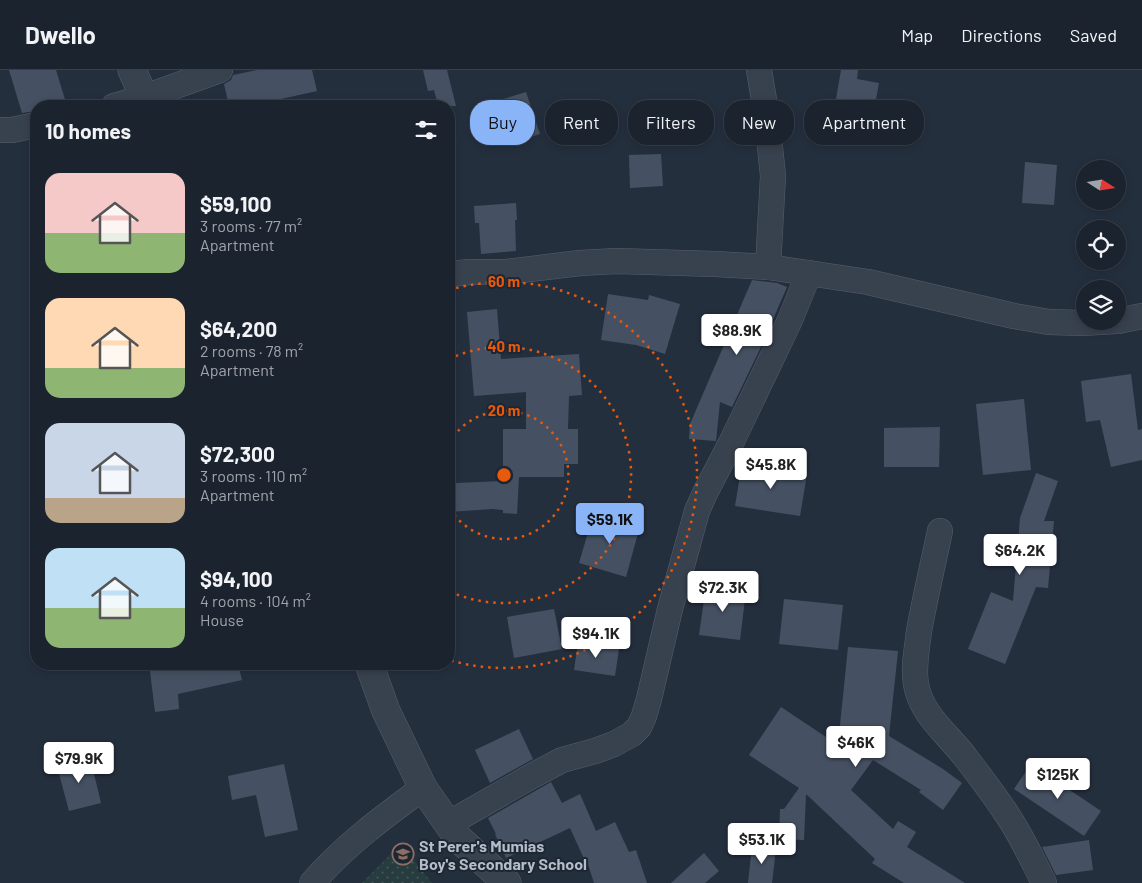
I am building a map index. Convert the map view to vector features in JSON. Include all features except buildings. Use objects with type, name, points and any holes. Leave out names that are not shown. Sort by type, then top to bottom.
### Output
[{"type":"street","points":[[132,70],[145,100]]},
{"type":"street","points":[[151,100],[220,70]]},
{"type":"street","points":[[759,70],[767,118],[773,176],[768,267]]},
{"type":"street","points":[[0,130],[30,126]]},
{"type":"street","points":[[455,273],[506,272],[580,263],[617,262],[768,267],[868,282],[1014,316],[1049,322],[1076,323]]},
{"type":"street","points":[[448,824],[562,760],[614,744],[632,734],[639,727],[649,699],[670,609],[697,511],[790,320],[809,273]]},
{"type":"street","points":[[1126,319],[1142,316]]},
{"type":"street","points":[[940,531],[922,614],[916,652],[914,670],[916,685],[923,707],[965,757],[1006,812],[1044,883]]},
{"type":"street","points":[[371,670],[386,712],[423,788],[458,838],[507,883]]},
{"type":"street","points":[[312,883],[342,852],[380,819],[423,788]]},
{"type":"green space","points":[[401,844],[432,883],[362,883]]},
{"type":"place","name":"St Perer's Mumias Boy's Secondary School","points":[[403,854]]}]
